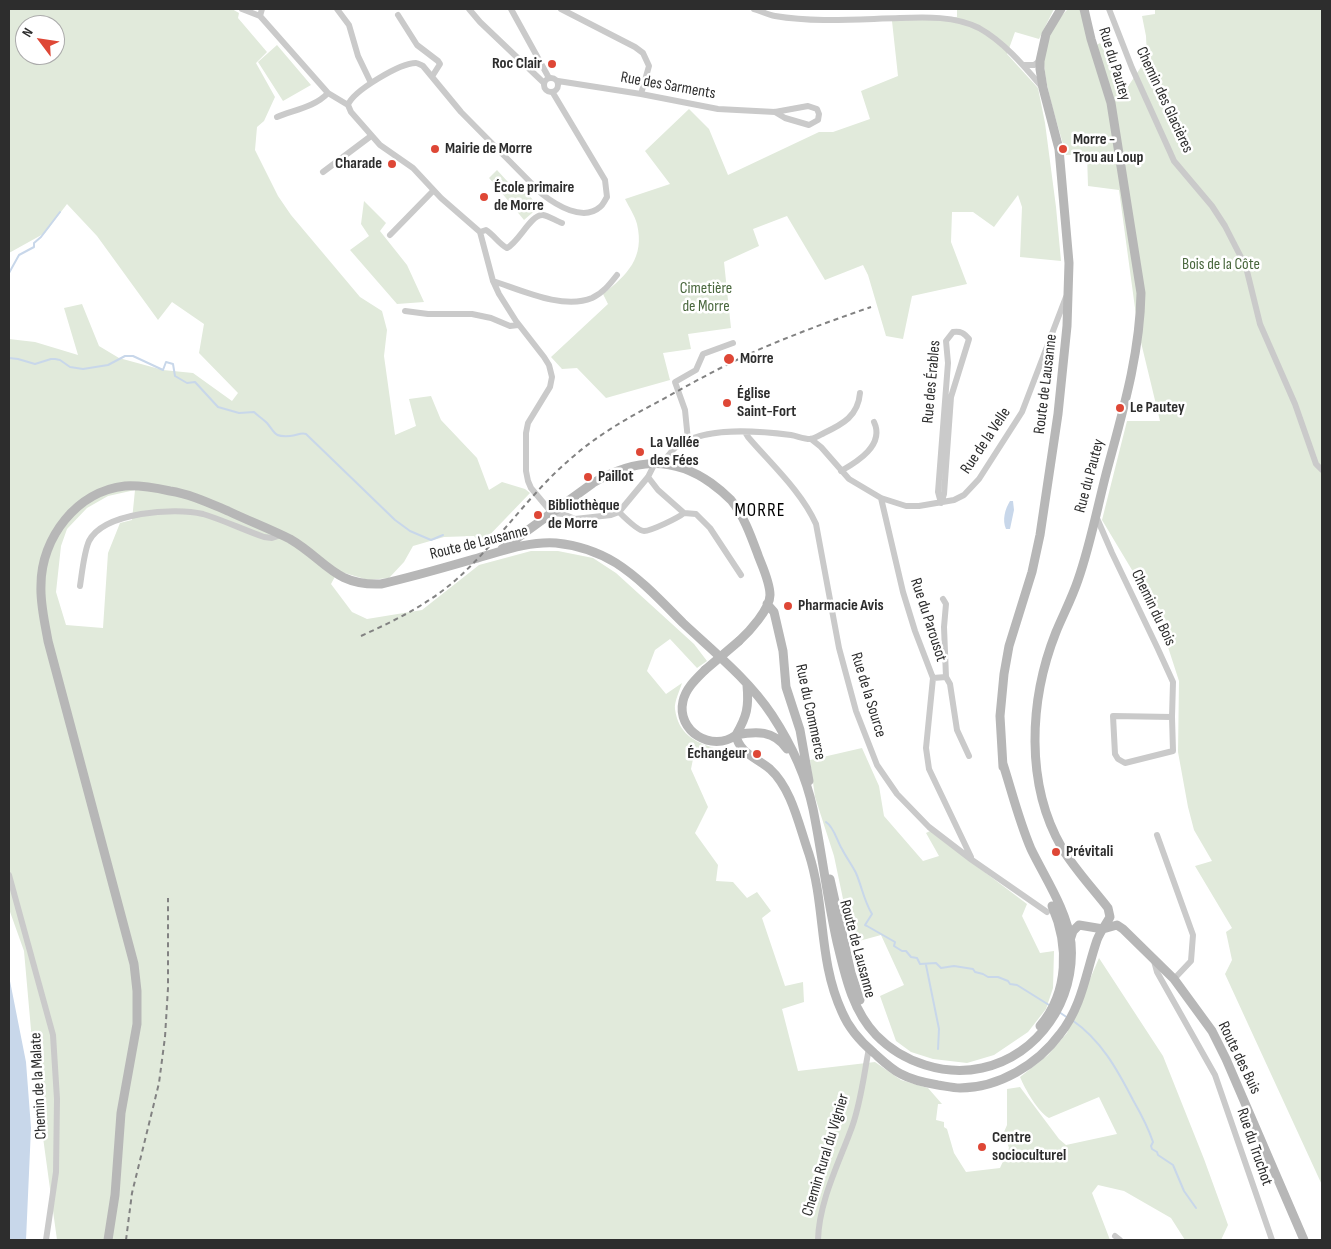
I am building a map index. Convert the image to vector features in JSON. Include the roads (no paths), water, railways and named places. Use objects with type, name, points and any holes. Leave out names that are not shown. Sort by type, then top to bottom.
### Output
[{"type":"main road","name":"Route de Lausanne","points":[[813,811],[860,1002],[883,1034],[894,1043],[917,1056],[947,1064],[965,1064],[996,1058],[1030,1036],[1043,1022],[1059,992],[1064,966],[1064,946],[1057,917],[1012,812],[1003,764],[1000,734],[1002,685],[1014,627],[1032,572],[1044,510],[1062,385],[1070,289],[1069,246],[1059,149],[1043,88],[1040,60],[1046,34],[1061,9]]},
{"type":"main road","name":"Rue du Pautey","points":[[736,735],[738,742],[745,751],[771,770],[780,781],[796,815],[816,876],[825,954],[833,988],[842,1014],[856,1036],[892,1068],[903,1075],[931,1084],[961,1088],[982,1084],[1013,1074],[1045,1053],[1062,1033],[1074,1012],[1088,974],[1098,938],[1110,917],[1108,908],[1062,849],[1052,826],[1038,780],[1034,747],[1039,695],[1048,657],[1078,579],[1096,515],[1137,351],[1141,318],[1141,293],[1112,104],[1091,39],[1084,9]]},
{"type":"main road","name":"Rue du Commerce","points":[[497,553],[593,483],[607,475],[634,466],[659,463],[690,471],[730,499],[751,536],[770,594],[767,604],[774,612],[783,651],[786,687],[800,730],[811,800]]},
{"type":"main road","name":"Route de Lausanne","points":[[108,1240],[115,1194],[121,1113],[137,1024],[138,991],[134,964],[48,641],[40,584],[52,539],[72,512],[95,496],[125,486],[172,491],[195,498],[281,535],[305,548],[335,574],[350,581],[368,585],[393,581],[526,545],[555,543],[580,548],[606,558],[629,572],[747,685],[770,713],[793,751],[811,800],[821,848],[828,902],[850,991],[856,1005],[870,1028],[879,1038],[904,1056],[916,1062],[938,1068],[965,1070],[982,1068],[999,1063],[1017,1054],[1034,1041],[1048,1026],[1059,1008],[1069,979],[1070,940],[1063,915],[1022,827],[1003,764]]},
{"type":"main road","points":[[767,604],[757,622],[739,641],[705,670],[688,689],[683,701],[682,712],[685,722],[695,735],[702,739],[724,740],[736,735],[754,732],[773,736],[784,745],[802,774]]},
{"type":"main road","points":[[736,735],[747,713],[747,685]]},
{"type":"main road","name":"Route des Buis","points":[[1103,929],[1117,925],[1153,957],[1174,979],[1212,1031],[1304,1240]]},
{"type":"main road","points":[[1070,940],[1073,931],[1079,926],[1103,929]]},
{"type":"street","points":[[242,9],[260,16],[328,93],[348,105],[351,112],[371,136],[390,153],[413,168],[433,190],[480,232],[493,281],[499,294],[518,324],[549,365],[552,377],[550,387],[528,423],[526,433],[526,471],[531,488],[552,513],[563,514],[575,519],[611,515],[619,512],[659,463],[669,453],[688,440],[719,432],[790,435],[811,439],[840,426],[850,418],[856,411],[860,401],[860,393]]},
{"type":"street","points":[[260,16],[262,9]]},
{"type":"street","points":[[337,9],[349,24],[358,56],[371,83]]},
{"type":"street","points":[[469,9],[480,22],[547,80]]},
{"type":"street","points":[[511,9],[547,80]]},
{"type":"street","points":[[561,9],[613,35],[643,53],[649,66],[641,94]]},
{"type":"street","points":[[754,9],[774,16],[816,20],[924,17],[970,24],[986,33],[1023,65],[1043,88]]},
{"type":"street","name":"Chemin des Glacières","points":[[1109,9],[1132,68],[1174,161],[1212,206],[1225,226],[1246,267],[1260,324],[1295,404],[1316,464],[1322,470]]},
{"type":"street","points":[[398,15],[417,45],[440,64],[433,76]]},
{"type":"street","points":[[1023,65],[1034,65],[1040,60]]},
{"type":"street","points":[[348,105],[354,96],[371,83],[404,66],[416,63],[423,66],[456,106],[542,194],[555,204],[566,209],[583,212],[592,211],[600,207],[607,197],[605,180],[555,91]]},
{"type":"street","points":[[547,80],[555,78],[558,81],[559,86],[555,91]]},
{"type":"street","points":[[547,80],[544,87],[547,91],[555,91]]},
{"type":"street","name":"Rue des Sarments","points":[[558,81],[641,94],[718,109],[775,112],[808,106],[817,109],[820,114],[818,120],[808,125],[785,118],[775,112]]},
{"type":"street","points":[[277,117],[310,106],[324,98],[328,93]]},
{"type":"street","points":[[322,172],[371,136]]},
{"type":"street","points":[[390,235],[433,190]]},
{"type":"street","points":[[480,232],[486,230],[507,248],[513,245],[533,219],[538,216],[542,215],[562,223]]},
{"type":"street","points":[[493,281],[538,297],[577,301],[591,298],[605,290],[618,275]]},
{"type":"street","name":"Rue de la Velle","points":[[811,439],[821,447],[850,479],[881,498],[906,506],[954,500],[964,494],[979,479],[1022,412],[1070,289]]},
{"type":"street","points":[[404,311],[428,314],[480,315],[510,326],[518,324]]},
{"type":"street","name":"Rue des Érables","points":[[941,503],[944,494],[945,434],[948,363],[946,340],[953,332],[960,332],[969,339],[964,360],[954,384],[945,434]]},
{"type":"street","points":[[688,440],[685,410],[675,382],[696,370],[703,354],[733,343]]},
{"type":"street","points":[[841,471],[858,462],[868,452],[875,441],[876,425]]},
{"type":"street","name":"Rue de la Source","points":[[746,432],[748,437],[797,492],[816,524],[839,648],[856,711],[877,765],[897,794],[929,827],[972,860],[1047,912]]},
{"type":"street","points":[[648,477],[658,490],[684,513],[696,514],[710,528],[741,575]]},
{"type":"street","name":"Rue du Parousot","points":[[881,498],[903,592],[932,678],[926,748],[929,769],[972,860]]},
{"type":"street","points":[[80,586],[89,542],[94,535],[122,518],[171,511],[194,513],[202,514],[264,537],[272,538],[281,535]]},
{"type":"street","points":[[619,512],[639,529],[645,531],[676,520],[684,513]]},
{"type":"street","name":"Chemin du Bois","points":[[1096,515],[1112,554],[1173,682],[1172,751],[1125,763],[1118,759],[1115,754],[1113,716],[1172,716]]},
{"type":"street","points":[[943,599],[946,604],[944,627],[946,677],[950,684],[957,730],[969,756]]},
{"type":"street","points":[[932,678],[946,677]]},
{"type":"street","points":[[1157,835],[1193,935],[1192,961],[1174,979]]},
{"type":"street","name":"Chemin de la Malate","points":[[9,875],[53,1035],[58,1099],[56,1172],[46,1240]]},
{"type":"street","name":"Rue du Truchot","points":[[1153,957],[1157,972],[1215,1075],[1272,1240]]},
{"type":"street","name":"Chemin Rural du Vignier","points":[[818,1240],[819,1223],[853,1125],[868,1048]]},
{"type":"water","points":[[1010,501],[1013,501],[1014,510],[1010,529],[1006,529],[1005,515]]},
{"type":"water","points":[[9,976],[26,1062],[31,1128],[26,1240],[9,1240]]},
{"type":"waterway","points":[[9,273],[19,255],[34,247],[34,243],[41,237],[60,212]]},
{"type":"waterway","points":[[9,358],[35,364],[55,359],[70,367],[83,369],[108,365],[125,356],[133,356],[163,370],[166,362],[173,364],[175,376],[187,383],[195,382],[218,407],[239,413],[254,412],[274,432],[281,436],[306,434],[395,520],[410,531],[431,540],[443,535]]},
{"type":"waterway","points":[[826,822],[829,824],[856,873],[872,914],[865,925],[895,942],[894,946],[902,951],[906,951],[911,957],[917,958],[920,964],[936,963],[941,968],[954,966],[973,969],[975,972],[988,977],[998,977],[1008,981],[1010,984],[1017,985],[1049,1005]]},
{"type":"waterway","points":[[926,965],[939,1029],[938,1049]]},
{"type":"waterway","points":[[1059,1012],[1068,1018]]},
{"type":"waterway","points":[[1072,1020],[1092,1037],[1114,1066],[1147,1126],[1153,1142],[1152,1149],[1173,1165],[1184,1191],[1196,1208]]},
{"type":"railway","points":[[361,636],[412,611],[436,596],[458,578],[488,548],[559,469],[586,446],[631,416],[746,355],[871,307]]},
{"type":"railway","points":[[126,1240],[132,1193],[159,1083],[165,1037],[168,988],[168,898]]},
{"type":"place","name":"Roc Clair","points":[[552,64]]},
{"type":"place","name":"Mairie de Morre","points":[[435,149]]},
{"type":"place","name":"Morre - Trou au Loup","points":[[1063,149]]},
{"type":"place","name":"Charade","points":[[392,164]]},
{"type":"place","name":"École primaire de Morre","points":[[484,197]]},
{"type":"place","name":"Morre","points":[[729,359]]},
{"type":"place","name":"Église Saint-Fort","points":[[727,403]]},
{"type":"place","name":"Le Pautey","points":[[1120,408]]},
{"type":"place","name":"La Vallée des Fées","points":[[640,452]]},
{"type":"place","name":"Paillot","points":[[588,477]]},
{"type":"place","name":"Bibliothèque de Morre","points":[[538,515]]},
{"type":"place","name":"Pharmacie Avis","points":[[788,606]]},
{"type":"place","name":"Échangeur","points":[[757,754]]},
{"type":"place","name":"Prévitali","points":[[1056,852]]},
{"type":"place","name":"Centre socioculturel","points":[[982,1147]]},
{"type":"district","name":"MORRE","points":[[760,511]]},
{"type":"park label","name":"Bois de la Côte","points":[[1221,265]]},
{"type":"park label","name":"Cimetière de Morre","points":[[706,298]]}]
